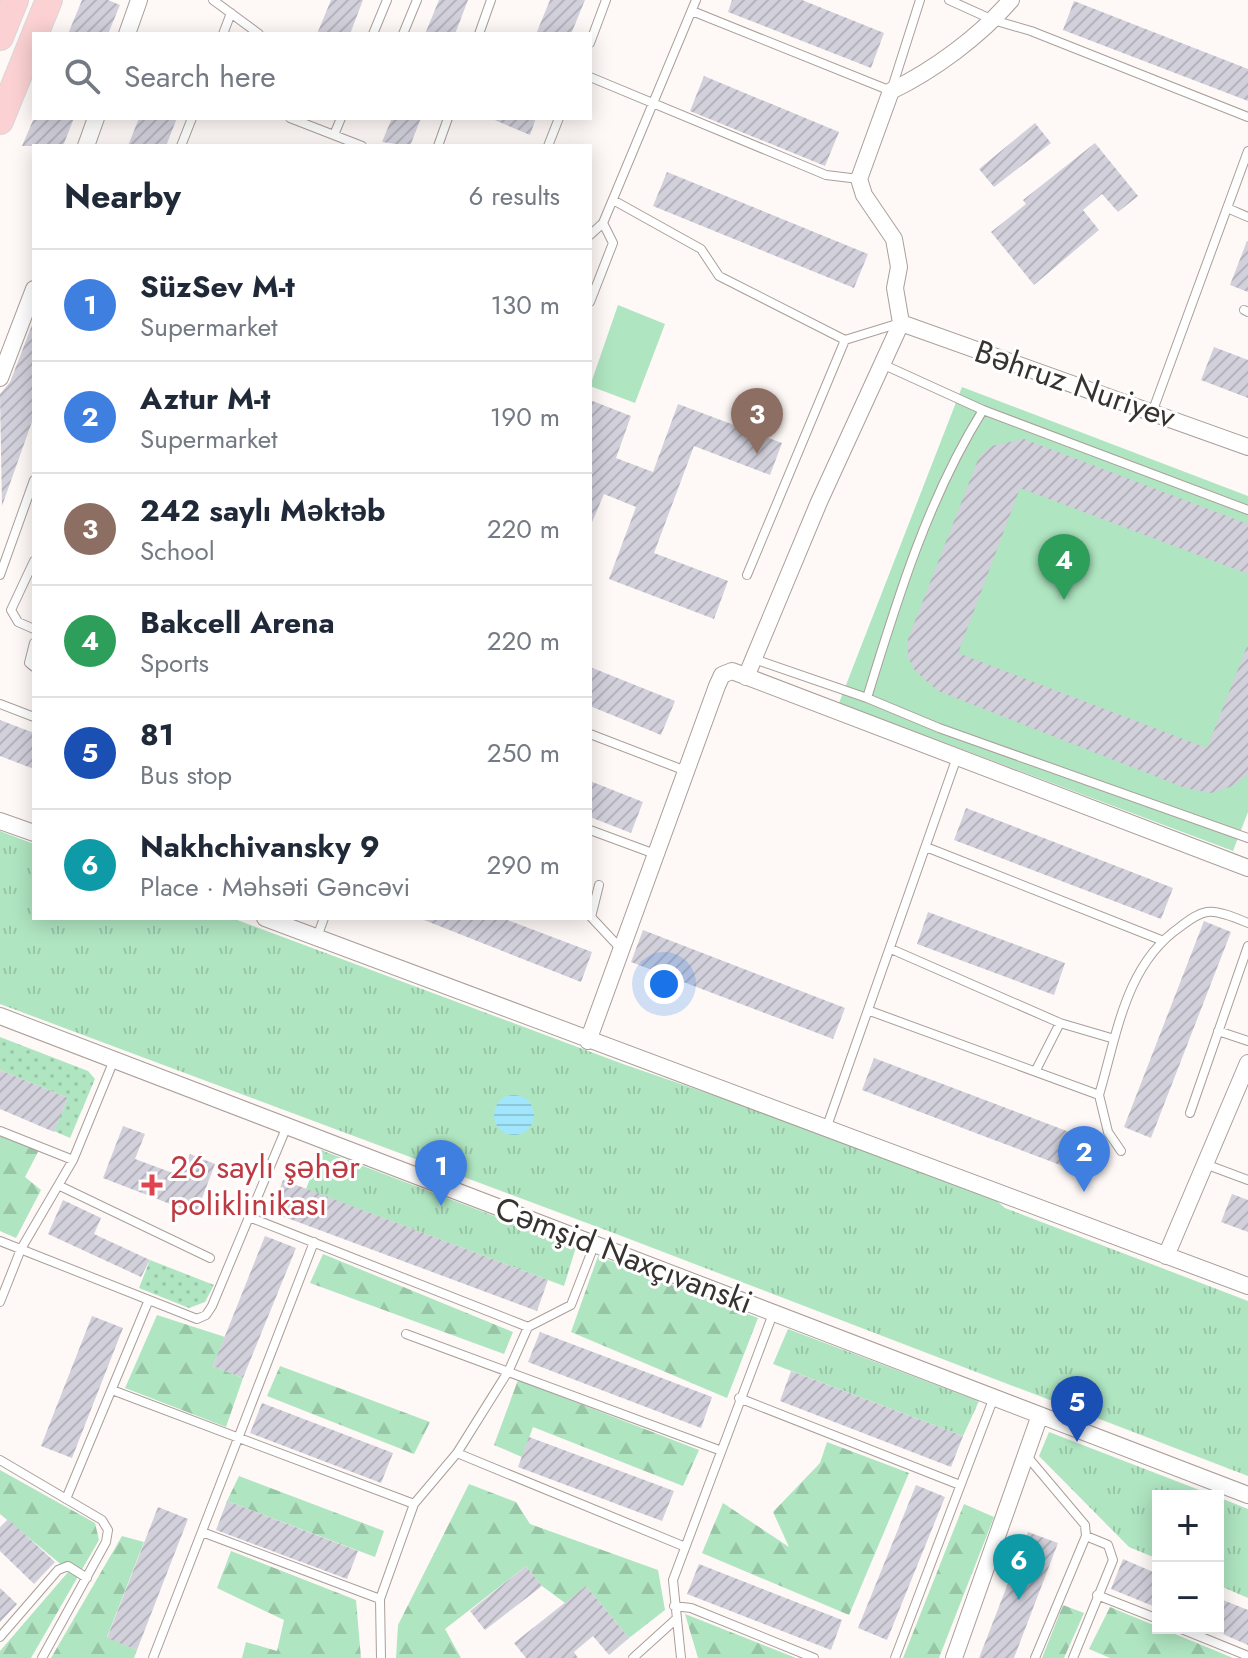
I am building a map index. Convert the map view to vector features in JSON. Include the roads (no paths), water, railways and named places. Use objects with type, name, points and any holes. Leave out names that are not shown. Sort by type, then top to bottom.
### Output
[{"type":"main road","points":[[0,37],[15,0]]},
{"type":"main road","points":[[35,32],[49,0]]},
{"type":"main road","points":[[0,121],[32,40]]},
{"type":"street","points":[[128,32],[139,0]]},
{"type":"street","points":[[746,677],[901,323],[895,288],[899,267],[894,239],[864,195],[859,179],[891,91],[916,78],[993,20],[1011,0]]},
{"type":"street","points":[[87,144],[95,120]]},
{"type":"street","points":[[0,378],[32,294]]},
{"type":"street","name":"Bəhruz Nuriyev","points":[[901,323],[1153,410],[1248,447]]},
{"type":"street","points":[[588,1041],[722,675],[732,671],[1248,867]]},
{"type":"street","points":[[0,821],[32,832]]},
{"type":"street","points":[[270,920],[1248,1286]]},
{"type":"street","name":"Cəmşid Naxçıvanski","points":[[0,1016],[1248,1495]]},
{"type":"street","points":[[1166,1256],[1248,1063]]},
{"type":"street","points":[[954,1658],[1040,1415]]},
{"type":"lane","points":[[213,0],[256,32]]},
{"type":"lane","points":[[374,32],[387,0]]},
{"type":"lane","points":[[404,32],[417,0]]},
{"type":"lane","points":[[480,32],[491,0]]},
{"type":"lane","points":[[592,38],[606,0]]},
{"type":"lane","points":[[592,233],[603,223],[696,0]]},
{"type":"lane","points":[[692,11],[891,91],[920,0]]},
{"type":"lane","points":[[949,0],[993,20],[1031,31],[1248,117]]},
{"type":"lane","points":[[224,32],[231,13]]},
{"type":"lane","points":[[592,78],[826,175],[859,179]]},
{"type":"lane","points":[[182,144],[191,120]]},
{"type":"lane","points":[[295,120],[357,144]]},
{"type":"lane","points":[[334,135],[340,120]]},
{"type":"lane","points":[[439,144],[447,120]]},
{"type":"lane","points":[[549,144],[558,120]]},
{"type":"lane","points":[[1153,410],[1248,151]]},
{"type":"lane","points":[[613,200],[701,249],[719,276],[845,340],[901,323]]},
{"type":"lane","points":[[1227,208],[1248,217]]},
{"type":"lane","points":[[592,297],[613,243],[603,223]]},
{"type":"lane","points":[[747,575],[845,340]]},
{"type":"lane","points":[[881,363],[983,410],[1248,510]]},
{"type":"lane","points":[[867,698],[920,541],[948,472],[983,410]]},
{"type":"lane","points":[[0,575],[32,486]]},
{"type":"lane","points":[[32,565],[11,610],[18,622],[32,628]]},
{"type":"lane","points":[[753,658],[1248,838]]},
{"type":"lane","points":[[0,704],[32,716]]},
{"type":"lane","points":[[592,735],[687,772]]},
{"type":"lane","points":[[826,1130],[957,755]]},
{"type":"lane","points":[[592,831],[655,854]]},
{"type":"lane","points":[[926,847],[1161,940]]},
{"type":"lane","points":[[592,913],[599,885]]},
{"type":"lane","points":[[1121,1151],[1108,1132],[1099,1095],[1110,1057],[1111,1038],[1143,962],[1161,940],[1198,915],[1210,911],[1248,923]]},
{"type":"lane","points":[[592,918],[620,948]]},
{"type":"lane","points":[[317,937],[323,920]]},
{"type":"lane","points":[[1190,1113],[1248,946]]},
{"type":"lane","points":[[891,949],[1060,1023],[1111,1038]]},
{"type":"lane","points":[[870,1011],[1099,1095]]},
{"type":"lane","points":[[1036,1070],[1060,1023]]},
{"type":"lane","points":[[1218,1031],[1248,1041]]},
{"type":"lane","points":[[0,1302],[21,1249],[73,1160],[114,1060]]},
{"type":"lane","points":[[0,1241],[197,1319],[206,1315],[288,1126]]},
{"type":"lane","points":[[0,1131],[73,1160]]},
{"type":"lane","points":[[1205,1164],[1248,1180]]},
{"type":"lane","points":[[60,1186],[210,1258]]},
{"type":"lane","points":[[249,1217],[528,1327]]},
{"type":"lane","points":[[153,1658],[314,1242]]},
{"type":"lane","points":[[381,1658],[380,1599],[414,1504],[457,1453],[509,1370],[528,1327],[571,1305],[595,1243]]},
{"type":"lane","points":[[66,1499],[148,1302]]},
{"type":"lane","points":[[681,1658],[673,1580],[719,1450],[774,1311]]},
{"type":"lane","points":[[406,1334],[719,1450]]},
{"type":"lane","points":[[112,1390],[238,1441],[414,1504]]},
{"type":"lane","points":[[895,1658],[994,1397]]},
{"type":"lane","points":[[739,1398],[960,1485]]},
{"type":"lane","points":[[457,1453],[683,1546]]},
{"type":"lane","points":[[1026,1454],[1085,1525],[1086,1536],[1035,1658]]},
{"type":"lane","points":[[0,1460],[102,1520],[108,1530],[106,1542],[42,1658]]},
{"type":"lane","points":[[202,1532],[380,1599]]},
{"type":"lane","points":[[1073,1658],[1113,1553],[1108,1545],[1086,1536]]},
{"type":"lane","points":[[0,1637],[58,1570],[68,1566],[87,1578]]},
{"type":"lane","points":[[1097,1595],[1152,1617]]},
{"type":"lane","points":[[674,1606],[691,1608],[814,1658]]},
{"type":"lane","points":[[633,1658],[675,1620]]},
{"type":"lane","points":[[1194,1634],[1248,1656]]},
{"type":"water","points":[[514,1095],[528,1101],[534,1115],[528,1129],[514,1135],[500,1129],[494,1115],[500,1101]]},
{"type":"place","name":"242 saylı Məktəb","points":[[757,454]]},
{"type":"place","name":"Bakcell Arena","points":[[1064,600]]},
{"type":"place","name":"26 saylı şəhər poliklinikası","points":[[152,1185]]},
{"type":"place","name":"Aztur M-t","points":[[1084,1192]]},
{"type":"place","name":"SüzSev M-t","points":[[441,1206]]},
{"type":"place","name":"81","points":[[1077,1442]]},
{"type":"place","name":"Nakhchivansky 9","points":[[1019,1600]]}]
